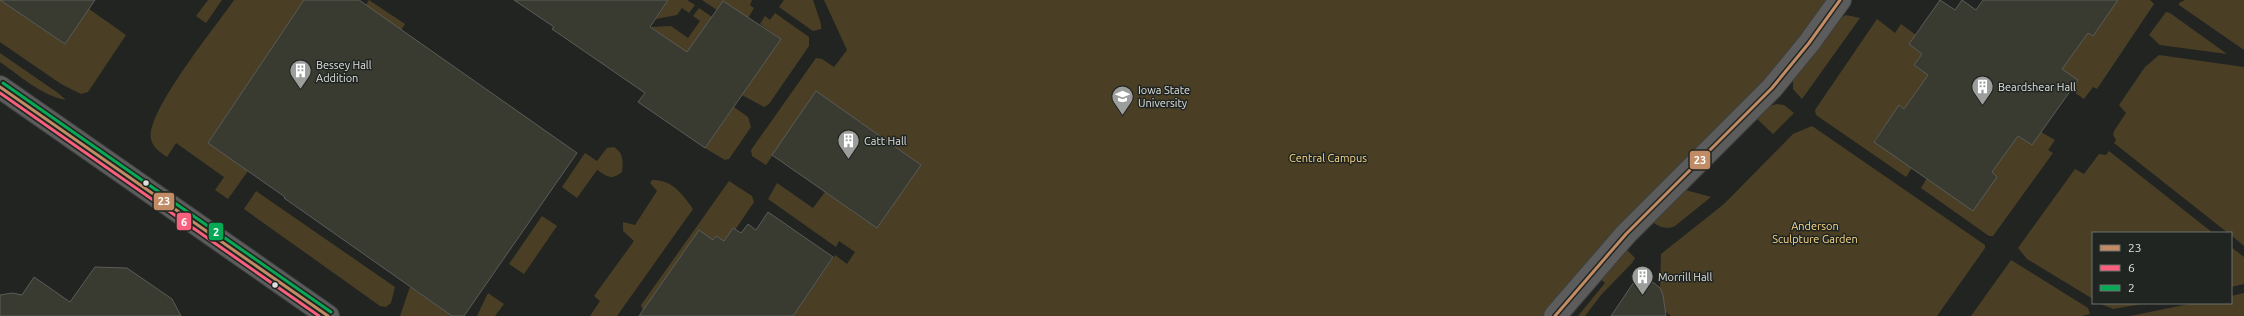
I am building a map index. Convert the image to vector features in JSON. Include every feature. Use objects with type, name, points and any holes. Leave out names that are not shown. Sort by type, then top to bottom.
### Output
[{"type":"street","points":[[1555,316],[1626,234],[1772,88],[1809,43],[1840,0]]},
{"type":"street","points":[[0,87],[328,316]]},
{"type":"green space","points":[[0,0],[65,44],[89,9],[126,35],[88,92],[81,94],[61,84],[0,42]]},
{"type":"green space","points":[[208,0],[222,0],[206,23],[196,16]]},
{"type":"green space","points":[[234,0],[304,0],[208,143],[248,171],[228,199],[215,190],[224,177],[176,143],[167,157],[155,147],[151,139],[152,127],[170,90]]},
{"type":"green space","points":[[369,0],[405,24],[395,39],[366,5]]},
{"type":"green space","points":[[668,0],[687,0],[695,5],[689,13],[682,8],[677,15],[656,19]]},
{"type":"green space","points":[[702,0],[752,0],[750,5],[754,8],[748,18],[723,1],[717,10]]},
{"type":"green space","points":[[784,0],[813,0],[821,24],[821,29],[813,31],[779,7]]},
{"type":"green space","name":"Central Campus","points":[[824,0],[1840,0],[1555,316],[793,316],[835,255],[847,264],[855,252],[839,241],[836,247],[768,199],[777,183],[813,208],[825,192],[877,228],[921,165],[816,91],[766,165],[752,156],[751,150],[816,58],[822,59],[834,67],[847,50]]},
{"type":"green space","points":[[2116,0],[2150,0],[2154,4],[2097,89],[2093,87],[2084,99],[2071,90],[2062,69],[2088,33],[2093,36],[2117,1]]},
{"type":"green space","points":[[2185,0],[2244,0],[2244,50],[2179,5],[2179,3]]},
{"type":"green space","points":[[699,8],[712,17],[687,53],[651,27],[671,26],[688,38],[700,21],[693,16]]},
{"type":"green space","points":[[2166,12],[2170,13],[2227,54],[2160,45],[2149,35]]},
{"type":"green space","points":[[775,13],[809,37],[809,46],[769,104],[764,107],[742,95],[781,39],[760,24],[765,16],[770,20]]},
{"type":"green space","points":[[1846,15],[1860,18],[1802,99],[1793,89],[1793,79],[1839,19]]},
{"type":"green space","points":[[1877,19],[1895,33],[1901,24],[1916,35],[1909,44],[1922,54],[1914,65],[1928,75],[1904,109],[1899,106],[1874,141],[1912,168],[1906,177],[1816,115],[1815,110]]},
{"type":"green space","points":[[0,53],[66,100],[48,94],[23,79],[0,62]]},
{"type":"green space","points":[[2159,55],[2244,67],[2244,246],[2232,236],[2232,232],[2227,232],[2114,143],[2116,140],[2113,135],[2114,131],[2126,113],[2119,105],[2145,67]]},
{"type":"green space","points":[[1777,104],[1784,105],[1794,113],[1773,134],[1755,117],[1769,106]]},
{"type":"green space","points":[[734,107],[748,117],[751,127],[729,159],[725,160],[705,148]]},
{"type":"green space","name":"Anderson Sculpture Garden","points":[[1812,126],[1985,245],[1985,248],[1937,316],[1671,316],[1662,309],[1664,300],[1660,288],[1661,254],[1724,204],[1793,134]]},
{"type":"green space","points":[[2041,132],[2055,140],[2048,150],[2053,153],[1993,236],[1989,236],[1921,188],[1927,178],[1973,211],[1997,177],[1992,172],[2018,136],[2032,145]]},
{"type":"green space","points":[[614,147],[620,152],[623,161],[622,172],[618,175],[609,177],[597,170],[577,198],[562,187],[585,153],[597,161],[607,148]]},
{"type":"green space","points":[[2109,151],[2212,232],[2092,232],[2092,298],[2027,259],[2018,248],[2075,169],[2084,174],[2099,154],[2106,155]]},
{"type":"green space","points":[[652,180],[665,182],[676,188],[693,209],[617,316],[590,316],[600,301],[594,296],[634,241],[623,231],[623,222],[635,225],[657,191],[650,183]]},
{"type":"green space","points":[[729,181],[752,196],[754,202],[735,230],[733,228],[724,241],[716,236],[643,311],[641,305]]},
{"type":"green space","points":[[1682,189],[1711,197],[1675,226],[1669,228],[1663,227],[1652,222]]},
{"type":"green space","points":[[256,191],[395,287],[391,303],[386,307],[380,306],[244,209]]},
{"type":"green space","points":[[542,216],[557,226],[524,274],[509,264]]},
{"type":"green space","points":[[1625,248],[1635,258],[1632,263],[1601,295],[1585,316],[1578,316],[1605,283],[1597,276]]},
{"type":"green space","points":[[2232,248],[2244,257],[2244,284],[2232,287]]},
{"type":"green space","points":[[2011,260],[2088,308],[2090,314],[2082,316],[1971,316]]},
{"type":"green space","points":[[410,287],[452,316],[400,316]]},
{"type":"green space","points":[[488,293],[504,304],[495,316],[477,316]]},
{"type":"green space","points":[[2244,293],[2244,316],[2130,316],[2189,304],[2232,304],[2232,296]]},
{"type":"green space","points":[[2101,304],[2142,304],[2113,309]]},
{"type":"building","points":[[0,0],[95,0],[65,44]]},
{"type":"building","points":[[304,0],[359,0],[577,153],[464,316],[452,316],[208,143]]},
{"type":"building","points":[[514,0],[668,0],[650,27],[687,52],[723,1],[781,39],[705,148],[638,102],[645,93],[552,29],[554,27]]},
{"type":"building","name":"Beardshear Hall","points":[[1940,0],[1955,10],[1962,0],[1976,10],[1983,0],[2118,0],[2093,36],[2088,33],[2062,69],[2078,80],[2032,145],[2018,136],[1992,172],[1997,177],[1973,211],[1874,142],[1899,105],[1904,109],[1928,75],[1914,65],[1922,54],[1909,44]]},
{"type":"building","name":"Catt Hall","points":[[816,91],[921,165],[877,228],[772,155]]},
{"type":"building","points":[[768,212],[833,257],[793,316],[639,316],[699,230],[713,240],[716,236],[724,241],[733,228],[741,233],[748,224],[756,230]]},
{"type":"building","points":[[95,267],[127,268],[172,299],[181,316],[0,316],[0,295],[12,293],[22,295],[34,277],[70,302]]},
{"type":"building","name":"Morrill Hall","points":[[1639,280],[1654,283],[1660,288],[1663,295],[1666,316],[1611,316],[1634,282]]},
{"type":"transit line","name":"23","points":[[1555,316],[1626,234],[1772,88],[1809,43],[1840,0]]},
{"type":"transit line","name":"2","points":[[3,83],[331,312]]},
{"type":"transit line","name":"23","points":[[0,87],[328,316]]},
{"type":"transit line","name":"6","points":[[0,93],[319,316]]},
{"type":"place","name":"Bessey Hall Addition","points":[[301,90]]},
{"type":"place","name":"Beardshear Hall","points":[[1982,106]]},
{"type":"place","name":"Iowa State University","points":[[1122,116]]},
{"type":"place","name":"Catt Hall","points":[[849,160]]},
{"type":"place","name":"Morrill Hall","points":[[1643,296]]}]
